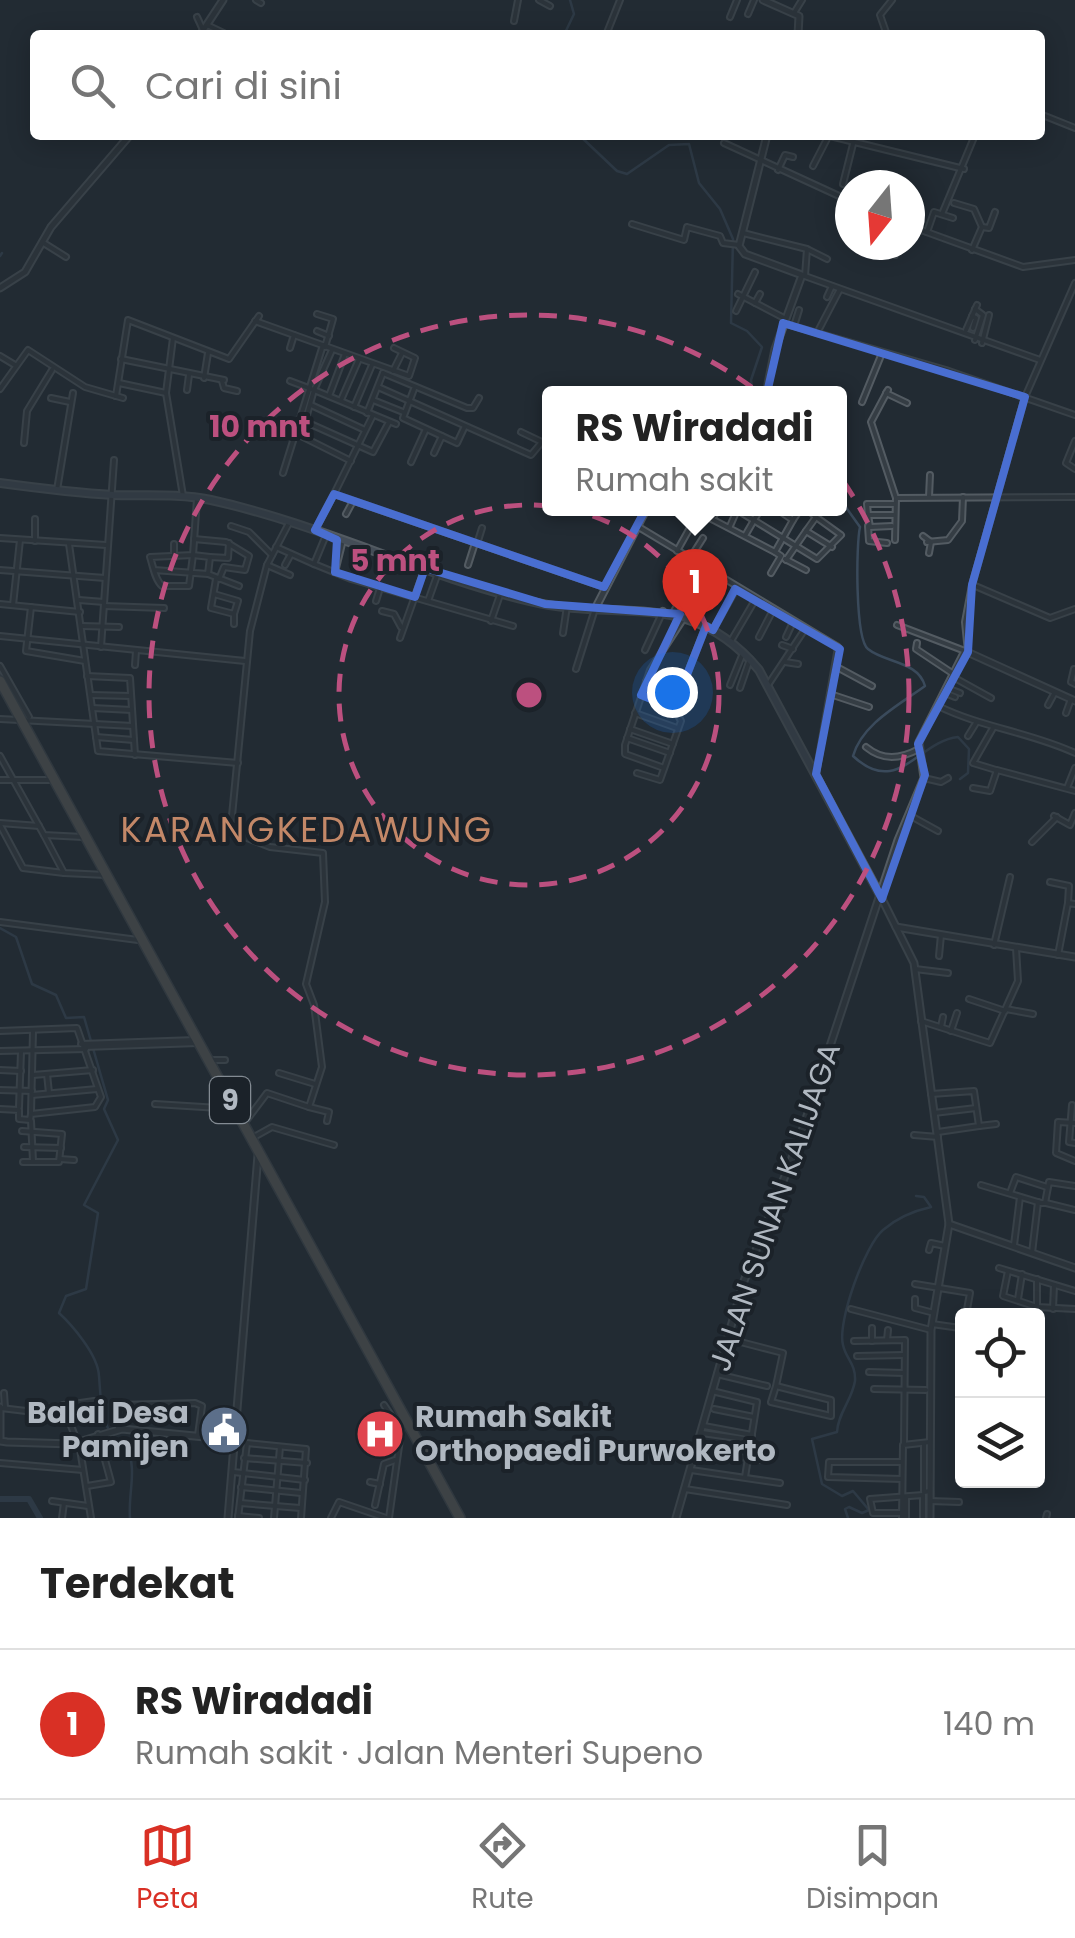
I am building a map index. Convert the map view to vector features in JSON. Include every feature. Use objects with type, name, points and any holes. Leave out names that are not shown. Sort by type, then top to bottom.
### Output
[{"type":"highway","name":"9","points":[[0,681],[25,718],[400,1421],[460,1518]]},
{"type":"main road","points":[[0,483],[110,494],[197,497],[315,530],[501,592],[567,606],[663,611],[709,628],[743,652],[768,684],[882,899]]},
{"type":"street","points":[[196,16],[203,30],[223,0]]},
{"type":"street","points":[[514,21],[518,0]]},
{"type":"street","points":[[539,0],[550,6]]},
{"type":"street","points":[[608,30],[620,0]]},
{"type":"street","points":[[730,16],[736,0]]},
{"type":"street","points":[[748,14],[754,0]]},
{"type":"street","points":[[763,0],[801,18],[800,30]]},
{"type":"street","points":[[794,13],[802,0]]},
{"type":"street","points":[[885,30],[880,15],[892,0]]},
{"type":"street","points":[[1045,116],[1075,128]]},
{"type":"street","points":[[0,288],[25,272],[42,242],[126,140]]},
{"type":"street","points":[[734,245],[741,233],[766,140]]},
{"type":"street","points":[[813,166],[826,140]]},
{"type":"street","points":[[839,140],[938,164],[946,161],[964,169]]},
{"type":"street","points":[[942,214],[973,140]]},
{"type":"street","points":[[724,143],[835,195]]},
{"type":"street","points":[[846,170],[853,144]]},
{"type":"street","points":[[778,170],[784,155],[792,158]]},
{"type":"street","points":[[954,203],[974,210],[982,227],[972,250]]},
{"type":"street","points":[[953,218],[934,212],[927,232],[1023,267],[1075,260]]},
{"type":"street","points":[[982,227],[988,228],[995,212]]},
{"type":"street","points":[[632,224],[684,240],[687,226],[716,234],[723,244],[734,245],[746,254],[975,340],[1040,360]]},
{"type":"street","points":[[741,233],[810,250],[826,259]]},
{"type":"street","points":[[42,242],[66,257]]},
{"type":"street","points":[[768,386],[784,321],[804,276],[810,250]]},
{"type":"street","points":[[736,310],[740,295],[755,272]]},
{"type":"street","points":[[948,778],[924,778],[920,750],[967,652],[965,622],[976,561],[1025,397],[1075,283]]},
{"type":"street","points":[[827,297],[832,286]]},
{"type":"street","points":[[816,333],[840,289]]},
{"type":"street","points":[[755,303],[760,294]]},
{"type":"street","points":[[740,295],[794,326],[1075,415]]},
{"type":"street","points":[[970,330],[976,307],[983,316],[975,340]]},
{"type":"street","points":[[794,326],[799,310]]},
{"type":"street","points":[[283,473],[307,386],[333,319],[316,314]]},
{"type":"street","points":[[982,342],[989,316]]},
{"type":"street","points":[[116,396],[130,319],[230,359],[257,318],[372,363],[414,388]]},
{"type":"street","points":[[317,331],[329,336]]},
{"type":"street","points":[[290,348],[294,335]]},
{"type":"street","points":[[173,338],[166,393],[184,496]]},
{"type":"street","points":[[394,348],[415,358],[406,384]]},
{"type":"street","points":[[0,388],[28,350],[84,387],[124,398]]},
{"type":"street","points":[[332,350],[314,390],[303,438],[351,460]]},
{"type":"street","points":[[393,371],[402,352]]},
{"type":"street","points":[[204,378],[208,353]]},
{"type":"street","points":[[862,402],[882,353]]},
{"type":"street","points":[[329,396],[346,354]]},
{"type":"street","points":[[0,356],[16,365]]},
{"type":"street","points":[[121,358],[223,380],[224,388],[236,391]]},
{"type":"street","points":[[341,402],[359,358]]},
{"type":"street","points":[[354,407],[372,363]]},
{"type":"street","points":[[24,442],[27,411],[54,368]]},
{"type":"street","points":[[384,371],[410,376]]},
{"type":"street","points":[[315,530],[365,430],[384,371]]},
{"type":"street","points":[[187,390],[190,374]]},
{"type":"street","points":[[290,381],[396,424]]},
{"type":"street","points":[[119,382],[166,393]]},
{"type":"street","points":[[466,426],[457,443],[404,418],[403,412],[416,385],[470,408],[478,398]]},
{"type":"street","points":[[378,386],[532,455],[542,442],[521,432]]},
{"type":"street","points":[[895,540],[895,501],[871,422],[887,392],[907,403]]},
{"type":"street","points":[[59,500],[73,393]]},
{"type":"street","points":[[52,398],[70,402]]},
{"type":"street","points":[[373,400],[403,412]]},
{"type":"street","points":[[310,405],[365,430]]},
{"type":"street","points":[[306,422],[375,452],[389,422]]},
{"type":"street","points":[[410,462],[426,429]]},
{"type":"street","points":[[434,453],[442,436]]},
{"type":"street","points":[[1075,441],[1066,465],[1075,469]]},
{"type":"street","points":[[344,457],[346,466]]},
{"type":"street","points":[[101,647],[114,460]]},
{"type":"street","points":[[928,497],[930,474]]},
{"type":"street","points":[[334,494],[604,587]]},
{"type":"street","points":[[197,497],[194,555],[190,586],[159,584],[151,554],[194,555],[228,558],[229,542]]},
{"type":"street","points":[[882,534],[885,543],[869,542],[866,504],[928,497],[1075,497]]},
{"type":"street","points":[[929,543],[946,542],[962,522],[963,497]]},
{"type":"street","points":[[346,514],[353,501]]},
{"type":"street","points":[[385,503],[385,512]]},
{"type":"street","points":[[868,515],[894,515]]},
{"type":"street","points":[[576,669],[604,587],[643,516]]},
{"type":"street","points":[[677,551],[696,516]]},
{"type":"street","points":[[708,516],[806,570]]},
{"type":"street","points":[[730,526],[734,516]]},
{"type":"street","points":[[751,516],[819,559],[840,532],[813,516]]},
{"type":"street","points":[[788,516],[793,520]]},
{"type":"street","points":[[771,573],[784,536],[796,516]]},
{"type":"street","points":[[746,534],[755,518]]},
{"type":"street","points":[[780,556],[796,544],[816,518]]},
{"type":"street","points":[[34,519],[35,541]]},
{"type":"street","points":[[289,522],[267,565],[245,661],[248,683],[232,831],[268,847],[323,853],[325,902],[306,982],[314,1005],[322,1067],[309,1108]]},
{"type":"street","points":[[231,526],[249,532],[272,555]]},
{"type":"street","points":[[637,526],[735,589],[838,647],[816,774]]},
{"type":"street","points":[[868,526],[894,526]]},
{"type":"street","points":[[468,565],[482,528]]},
{"type":"street","points":[[806,531],[832,547]]},
{"type":"street","points":[[314,564],[326,535]]},
{"type":"street","points":[[923,536],[929,543],[928,553]]},
{"type":"street","points":[[0,538],[106,545]]},
{"type":"street","points":[[690,560],[703,538]]},
{"type":"street","points":[[194,539],[229,542],[248,555],[244,571],[224,567],[217,579],[209,618]]},
{"type":"street","points":[[12,605],[20,540]]},
{"type":"street","points":[[336,572],[343,540]]},
{"type":"street","points":[[69,544],[99,751],[238,763]]},
{"type":"street","points":[[174,544],[174,554]]},
{"type":"street","points":[[276,547],[380,588],[513,626]]},
{"type":"street","points":[[285,566],[291,554]]},
{"type":"street","points":[[208,574],[210,557]]},
{"type":"street","points":[[532,571],[534,563]]},
{"type":"street","points":[[267,565],[290,575]]},
{"type":"street","points":[[673,613],[699,566]]},
{"type":"street","points":[[400,638],[426,568]]},
{"type":"street","points":[[0,570],[105,578]]},
{"type":"street","points":[[154,570],[208,574],[239,586]]},
{"type":"street","points":[[428,601],[439,572]]},
{"type":"street","points":[[972,584],[1050,618],[1075,609]]},
{"type":"street","points":[[376,601],[380,588]]},
{"type":"street","points":[[674,708],[709,628],[735,589]]},
{"type":"street","points":[[491,620],[501,592]]},
{"type":"street","points":[[214,594],[238,600],[234,624]]},
{"type":"street","points":[[78,600],[164,608]]},
{"type":"street","points":[[731,641],[755,600]]},
{"type":"street","points":[[0,604],[80,612]]},
{"type":"street","points":[[563,633],[567,606]]},
{"type":"street","points":[[31,607],[28,652],[85,662]]},
{"type":"street","points":[[211,608],[234,613]]},
{"type":"street","points":[[759,637],[773,610]]},
{"type":"street","points":[[382,611],[394,614],[401,627]]},
{"type":"street","points":[[644,650],[663,611]]},
{"type":"street","points":[[664,768],[626,754],[627,738],[646,681],[684,617]]},
{"type":"street","points":[[786,638],[793,622]]},
{"type":"street","points":[[897,624],[1073,700],[1066,712]]},
{"type":"street","points":[[82,626],[118,627]]},
{"type":"street","points":[[768,684],[805,629]]},
{"type":"street","points":[[0,636],[245,661]]},
{"type":"street","points":[[917,643],[916,649],[991,698]]},
{"type":"street","points":[[782,644],[792,649]]},
{"type":"street","points":[[136,651],[136,665]]},
{"type":"street","points":[[730,685],[743,652]]},
{"type":"street","points":[[740,688],[750,659]]},
{"type":"street","points":[[785,662],[798,664]]},
{"type":"street","points":[[0,666],[25,718]]},
{"type":"street","points":[[836,666],[872,686]]},
{"type":"street","points":[[653,667],[662,671]]},
{"type":"street","points":[[1074,669],[1070,682],[1075,684]]},
{"type":"street","points":[[88,676],[137,680]]},
{"type":"street","points":[[130,678],[135,755]]},
{"type":"street","points":[[646,681],[658,686]]},
{"type":"street","points":[[946,691],[958,695]]},
{"type":"street","points":[[1048,705],[1055,692]]},
{"type":"street","points":[[830,694],[869,707]]},
{"type":"street","points":[[637,773],[659,781],[681,721],[674,708],[641,695]]},
{"type":"street","points":[[90,696],[131,696]]},
{"type":"street","points":[[938,706],[993,728],[1039,736],[1075,753]]},
{"type":"street","points":[[92,708],[132,710]]},
{"type":"street","points":[[635,713],[678,728]]},
{"type":"street","points":[[0,719],[132,726]]},
{"type":"street","points":[[968,736],[976,722]]},
{"type":"street","points":[[993,728],[973,764],[1075,791]]},
{"type":"street","points":[[630,729],[673,744]]},
{"type":"street","points":[[96,737],[134,740]]},
{"type":"street","points":[[627,738],[670,753]]},
{"type":"street","points":[[866,747],[878,756],[895,758],[920,750]]},
{"type":"street","points":[[0,756],[64,873]]},
{"type":"street","points":[[1067,788],[1075,768]]},
{"type":"street","points":[[973,788],[990,791],[997,770]]},
{"type":"street","name":"JALAN SUNAN KALIJAGA","points":[[676,1518],[728,1338],[924,778]]},
{"type":"street","points":[[0,780],[56,780]]},
{"type":"street","points":[[1032,842],[1057,818],[1069,825],[1075,813]]},
{"type":"street","points":[[909,815],[938,831]]},
{"type":"street","points":[[0,824],[39,826]]},
{"type":"street","points":[[0,824],[23,868],[106,875]]},
{"type":"street","points":[[44,835],[86,838]]},
{"type":"street","points":[[994,945],[1010,877]]},
{"type":"street","points":[[1050,882],[1070,886],[1058,955]]},
{"type":"street","points":[[882,899],[915,970],[950,1224],[932,1327],[927,1518]]},
{"type":"street","points":[[1068,903],[1075,904]]},
{"type":"street","points":[[0,922],[143,940]]},
{"type":"street","points":[[896,927],[1074,955]]},
{"type":"street","points":[[939,956],[941,935]]},
{"type":"street","points":[[921,1021],[990,1043],[1018,981],[1016,948]]},
{"type":"street","points":[[915,970],[948,973]]},
{"type":"street","points":[[969,999],[1032,1014]]},
{"type":"street","points":[[952,1031],[956,1013]]},
{"type":"street","points":[[940,1027],[943,1017]]},
{"type":"street","points":[[0,1031],[76,1028],[89,1044],[101,1102],[95,1107],[19,1119],[21,1052]]},
{"type":"street","points":[[33,1032],[33,1161]]},
{"type":"street","points":[[0,1051],[33,1053],[89,1044],[198,1041]]},
{"type":"street","points":[[207,1059],[226,1060]]},
{"type":"street","points":[[0,1070],[20,1071]]},
{"type":"street","points":[[33,1075],[94,1070]]},
{"type":"street","points":[[278,1073],[315,1084]]},
{"type":"street","points":[[47,1074],[49,1093]]},
{"type":"street","points":[[0,1090],[49,1093],[98,1089]]},
{"type":"street","points":[[932,1094],[973,1090],[979,1126]]},
{"type":"street","points":[[243,1124],[266,1094],[292,1106],[329,1112],[327,1121]]},
{"type":"street","points":[[154,1104],[235,1110]]},
{"type":"street","points":[[1068,1158],[1072,1105]]},
{"type":"street","points":[[934,1112],[976,1108]]},
{"type":"street","points":[[0,1110],[19,1110]]},
{"type":"street","points":[[1072,1123],[1058,1122],[1056,1153],[1075,1161]]},
{"type":"street","points":[[914,1135],[938,1135],[996,1124]]},
{"type":"street","points":[[252,1138],[272,1126],[334,1144]]},
{"type":"street","points":[[22,1132],[61,1132],[60,1159]]},
{"type":"street","points":[[24,1147],[61,1148]]},
{"type":"street","points":[[228,1518],[258,1152]]},
{"type":"street","points":[[23,1162],[74,1160]]},
{"type":"street","points":[[1010,1193],[1016,1177],[1047,1187]]},
{"type":"street","points":[[1032,1254],[1047,1187],[1054,1182],[1075,1186]]},
{"type":"street","points":[[981,1185],[1075,1210]]},
{"type":"street","points":[[1013,1248],[1020,1198]]},
{"type":"street","points":[[950,1224],[1075,1268]]},
{"type":"street","points":[[929,1250],[931,1243],[945,1246]]},
{"type":"street","points":[[998,1268],[1075,1291]]},
{"type":"street","points":[[1008,1270],[1002,1295],[1036,1307],[1075,1310]]},
{"type":"street","points":[[1017,1301],[1022,1274]]},
{"type":"street","points":[[1036,1307],[1037,1279]]},
{"type":"street","points":[[915,1284],[970,1294],[967,1308]]},
{"type":"street","points":[[1053,1309],[1054,1285]]},
{"type":"street","points":[[914,1299],[914,1308],[934,1313]]},
{"type":"street","points":[[851,1309],[932,1327],[955,1328]]},
{"type":"street","points":[[872,1328],[872,1341]]},
{"type":"street","points":[[887,1340],[888,1330]]},
{"type":"street","points":[[728,1338],[783,1354],[772,1402],[830,1417],[834,1404],[776,1386]]},
{"type":"street","points":[[854,1341],[905,1340],[902,1462],[904,1496],[903,1516],[874,1513],[870,1502],[872,1497],[904,1496],[924,1496],[927,1518]]},
{"type":"street","points":[[857,1356],[904,1356]]},
{"type":"street","points":[[869,1372],[904,1373]]},
{"type":"street","points":[[718,1374],[767,1386]]},
{"type":"street","points":[[874,1390],[926,1390]]},
{"type":"street","points":[[712,1391],[756,1400],[746,1477]]},
{"type":"street","points":[[4,1393],[0,1442],[78,1441],[108,1431],[236,1440]]},
{"type":"street","points":[[810,1412],[814,1396]]},
{"type":"street","points":[[2,1408],[94,1401]]},
{"type":"street","points":[[86,1486],[112,1482],[108,1431],[117,1405],[202,1404],[198,1436]]},
{"type":"street","points":[[330,1518],[337,1502],[387,1518],[400,1421],[384,1405]]},
{"type":"street","points":[[63,1406],[78,1441],[91,1518]]},
{"type":"street","points":[[714,1409],[755,1417]]},
{"type":"street","points":[[703,1430],[752,1437]]},
{"type":"street","points":[[904,1443],[926,1442]]},
{"type":"street","points":[[258,1518],[238,1517],[247,1443],[306,1449],[301,1518]]},
{"type":"street","points":[[274,1518],[280,1446]]},
{"type":"street","points":[[696,1450],[760,1460]]},
{"type":"street","points":[[244,1458],[307,1464]]},
{"type":"street","points":[[376,1504],[384,1464],[395,1460]]},
{"type":"street","points":[[902,1462],[829,1462],[828,1466],[829,1480],[902,1480]]},
{"type":"street","points":[[0,1463],[83,1470]]},
{"type":"street","points":[[690,1470],[780,1483]]},
{"type":"street","points":[[232,1472],[305,1480]]},
{"type":"street","points":[[370,1482],[380,1484]]},
{"type":"street","points":[[242,1487],[304,1493]]},
{"type":"street","points":[[684,1488],[787,1505]]},
{"type":"street","points":[[52,1501],[97,1508]]},
{"type":"street","points":[[240,1502],[302,1508]]},
{"type":"street","points":[[930,1502],[959,1502]]},
{"type":"street","points":[[62,1518],[64,1503]]},
{"type":"street","points":[[361,1518],[364,1510]]},
{"type":"highlighted area","points":[[783,323],[1025,397],[972,585],[968,652],[918,744],[925,775],[882,899],[816,774],[840,649],[824,639],[735,589],[713,630],[706,626],[674,708],[641,695],[680,614],[545,604],[425,568],[415,597],[335,572],[337,540],[315,530],[334,494],[604,587],[673,458],[766,397]]},
{"type":"waterway","points":[[566,30],[574,14],[570,0]]},
{"type":"waterway","points":[[584,140],[617,171],[627,174],[669,145],[689,144],[699,183],[720,209],[733,239],[731,323],[747,331],[762,347],[752,386]]},
{"type":"waterway","points":[[847,509],[860,527],[858,591],[864,642],[875,654],[916,672],[925,686],[873,725],[853,756],[869,767],[895,770],[958,737],[969,749],[968,773],[960,779]]},
{"type":"waterway","points":[[0,928],[16,937],[32,984],[56,995],[66,1018],[84,1017],[108,1100],[104,1109],[118,1140],[84,1205],[98,1213],[86,1289],[66,1296],[59,1313],[94,1358],[106,1422],[113,1438],[126,1443],[130,1453],[130,1518]]},
{"type":"waterway","points":[[848,1518],[845,1509],[849,1507],[862,1513],[869,1510],[853,1491],[842,1496],[822,1484],[812,1439],[837,1432],[855,1381],[842,1334],[861,1267],[883,1230],[906,1215],[931,1207],[924,1197],[916,1196]]},
{"type":"waterway","points":[[0,1499],[29,1499],[40,1518]]},
{"type":"place","name":"RS Wiradadi","points":[[695,631]]},
{"type":"place","name":"Balai Desa Pamijen","points":[[224,1430]]},
{"type":"place","name":"Rumah Sakit Orthopaedi Purwokerto","points":[[380,1434]]},
{"type":"district","name":"KARANGKEDAWUNG","points":[[307,830]]}]
